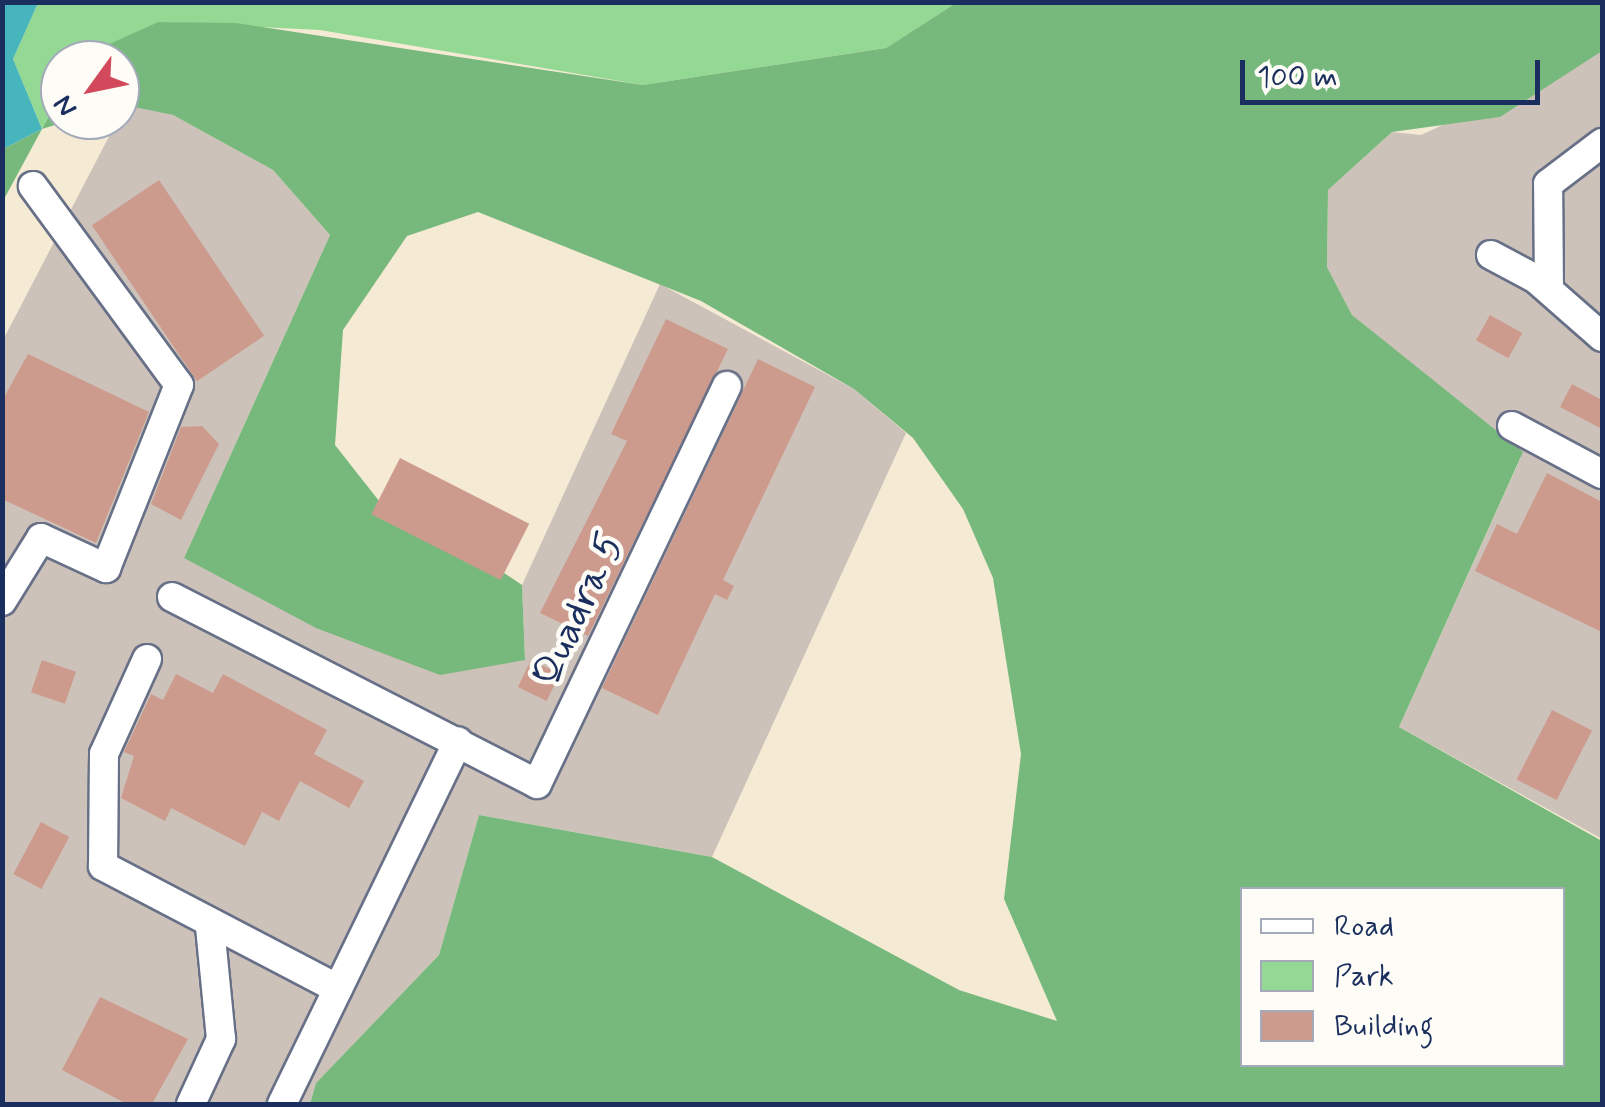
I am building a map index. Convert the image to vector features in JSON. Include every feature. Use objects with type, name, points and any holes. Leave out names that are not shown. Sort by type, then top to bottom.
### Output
[{"type":"street","points":[[1548,289],[1548,184],[1602,143]]},
{"type":"street","points":[[2,601],[41,538],[106,568],[179,385],[33,186]]},
{"type":"street","points":[[1492,255],[1548,289],[1602,337]]},
{"type":"street","name":"Quadra 5","points":[[172,597],[458,740],[537,784],[726,386]]},
{"type":"street","points":[[1512,426],[1602,474]]},
{"type":"street","points":[[147,658],[104,754],[102,866],[210,926],[338,988]]},
{"type":"street","points":[[282,1104],[458,740]]},
{"type":"street","points":[[191,1104],[222,1039],[210,926]]},
{"type":"shaded area","points":[[1602,51],[1602,839],[1399,727],[1521,457],[1352,315],[1327,267],[1328,190],[1392,132],[1421,135]]},
{"type":"shaded area","points":[[140,106],[173,115],[273,170],[330,235],[184,558],[525,660],[522,585],[660,284],[854,389],[906,433],[712,857],[479,815],[439,955],[316,1083],[310,1104],[3,1104],[2,342],[107,140],[140,140]]},
{"type":"green space","points":[[38,3],[956,3],[886,48],[643,85],[320,30],[158,22],[121,40],[40,40],[40,124],[13,59]]},
{"type":"green space","points":[[956,3],[1602,3],[1602,51],[1500,117],[1392,132],[1328,190],[1327,267],[1352,315],[1523,452],[1399,727],[1602,841],[1602,1104],[310,1104],[316,1083],[439,955],[479,815],[712,857],[959,990],[1057,1021],[1004,899],[1021,754],[993,578],[963,509],[913,438],[854,389],[701,301],[478,212],[407,236],[343,330],[335,445],[383,506],[442,531],[522,585],[525,660],[440,675],[316,628],[184,558],[330,235],[273,170],[173,115],[140,108],[140,40],[118,40],[158,22],[236,23],[643,85],[886,48]]},
{"type":"green space","points":[[40,130],[3,201],[3,149]]},
{"type":"water","points":[[3,2],[38,3],[13,59],[40,130],[3,149]]},
{"type":"building","points":[[159,180],[264,336],[197,381],[92,225]]},
{"type":"building","points":[[1490,315],[1522,333],[1508,358],[1476,340]]},
{"type":"building","points":[[666,319],[728,349],[588,636],[540,613],[627,441],[611,434]]},
{"type":"building","points":[[28,354],[149,412],[96,543],[2,499],[2,401]]},
{"type":"building","points":[[758,359],[815,387],[723,580],[734,586],[727,600],[715,594],[658,715],[602,688]]},
{"type":"building","points":[[1572,384],[1602,400],[1602,429],[1560,407]]},
{"type":"building","points":[[202,426],[219,444],[181,520],[151,504],[181,427]]},
{"type":"building","points":[[400,458],[529,524],[501,580],[371,514]]},
{"type":"building","points":[[1547,473],[1602,502],[1602,632],[1475,571],[1497,524],[1517,534]]},
{"type":"building","points":[[42,660],[76,672],[65,704],[31,692]]},
{"type":"building","points":[[531,660],[560,674],[547,701],[518,687]]},
{"type":"building","points":[[176,674],[213,693],[223,674],[327,730],[314,754],[364,781],[349,808],[300,781],[279,821],[262,812],[245,846],[171,808],[165,821],[121,798],[134,756],[124,752],[151,694],[163,700]]},
{"type":"building","points":[[1552,710],[1592,730],[1557,800],[1517,779]]},
{"type":"building","points":[[41,822],[69,837],[42,889],[13,874]]},
{"type":"building","points":[[100,997],[188,1039],[152,1104],[127,1104],[62,1070]]}]
